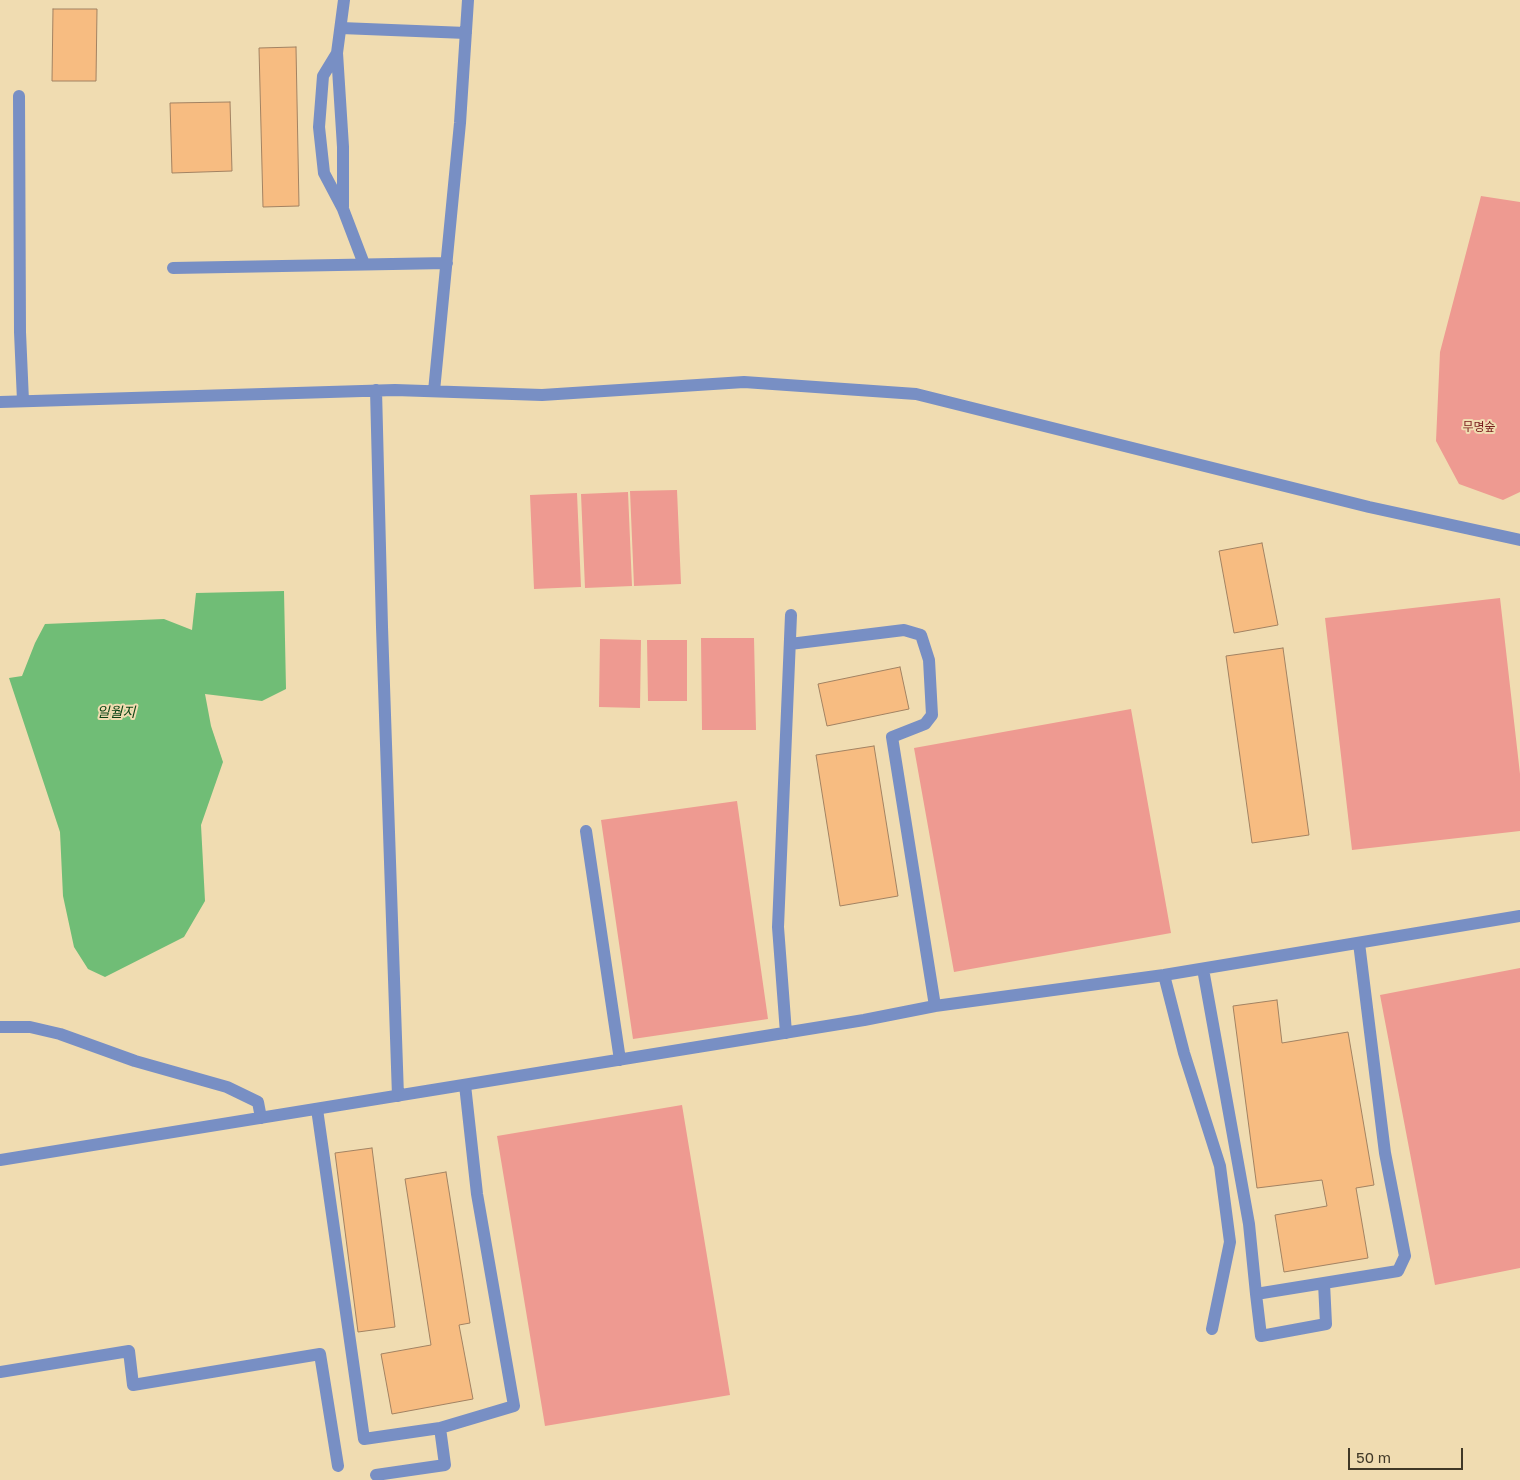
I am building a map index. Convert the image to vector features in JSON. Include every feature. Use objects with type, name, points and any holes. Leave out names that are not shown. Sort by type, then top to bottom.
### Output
[{"type":"lane","points":[[434,391],[460,123],[468,0]]},
{"type":"lane","points":[[342,2],[337,53],[343,147],[343,209]]},
{"type":"lane","points":[[340,28],[466,33]]},
{"type":"lane","points":[[337,53],[323,76],[319,127],[324,173],[343,209],[364,264]]},
{"type":"lane","points":[[19,96],[20,332],[23,401]]},
{"type":"lane","points":[[173,268],[447,263]]},
{"type":"lane","points":[[0,402],[376,390],[542,395],[744,382],[916,394],[1369,507],[1520,540]]},
{"type":"lane","points":[[376,390],[382,636],[398,1096]]},
{"type":"lane","points":[[786,1033],[778,927],[791,615]]},
{"type":"lane","points":[[790,644],[904,630],[921,636],[929,660],[932,716],[925,724],[892,737],[935,1006]]},
{"type":"lane","points":[[586,831],[620,1060]]},
{"type":"lane","points":[[0,1160],[786,1033],[935,1006],[1203,969],[1520,916]]},
{"type":"lane","points":[[1256,1294],[1398,1271],[1405,1256],[1385,1153],[1359,942]]},
{"type":"lane","points":[[1203,969],[1249,1224],[1261,1336],[1326,1324],[1324,1283]]},
{"type":"lane","points":[[1164,975],[1184,1053],[1220,1166],[1230,1242],[1212,1330]]},
{"type":"lane","points":[[0,1027],[30,1027],[60,1034],[135,1061],[227,1087],[258,1102],[261,1118]]},
{"type":"lane","points":[[317,1109],[364,1439],[440,1428],[514,1406],[477,1194],[465,1085]]},
{"type":"lane","points":[[0,1372],[129,1351],[133,1385],[320,1354],[338,1466]]},
{"type":"lane","points":[[376,1475],[445,1465],[440,1428]]},
{"type":"green space","name":"무명숲","points":[[1481,196],[1520,202],[1520,492],[1503,500],[1459,484],[1436,441],[1440,352]]},
{"type":"green space","points":[[677,490],[681,584],[634,586],[630,491]]},
{"type":"green space","points":[[628,492],[632,586],[585,588],[581,494]]},
{"type":"green space","points":[[577,493],[581,587],[534,589],[530,495]]},
{"type":"green space","points":[[1500,598],[1520,774],[1520,831],[1352,850],[1325,618]]},
{"type":"green space","points":[[701,638],[754,638],[756,730],[702,730]]},
{"type":"green space","points":[[600,639],[641,640],[640,708],[599,707]]},
{"type":"green space","points":[[647,640],[687,640],[687,701],[648,701]]},
{"type":"green space","points":[[1131,709],[1171,933],[954,972],[914,748]]},
{"type":"green space","points":[[737,801],[768,1019],[633,1039],[601,820]]},
{"type":"green space","points":[[1520,968],[1520,1268],[1435,1285],[1380,995]]},
{"type":"green space","points":[[682,1105],[730,1395],[545,1426],[497,1136]]},
{"type":"water","name":"일월지","points":[[284,591],[286,689],[262,701],[205,694],[211,726],[223,762],[201,825],[205,901],[184,937],[105,977],[88,969],[74,947],[63,896],[60,832],[9,678],[22,676],[45,624],[164,619],[192,630],[196,593]]},
{"type":"building","points":[[53,9],[97,9],[96,81],[52,81]]},
{"type":"building","points":[[296,47],[299,206],[263,207],[259,48]]},
{"type":"building","points":[[230,102],[232,171],[172,173],[170,103]]},
{"type":"building","points":[[1262,543],[1278,625],[1234,633],[1219,551]]},
{"type":"building","points":[[1283,648],[1309,835],[1252,843],[1226,656]]},
{"type":"building","points":[[900,667],[909,709],[827,726],[818,684]]},
{"type":"building","points":[[874,746],[898,896],[840,906],[816,755]]},
{"type":"building","points":[[1277,1000],[1282,1043],[1348,1032],[1374,1185],[1356,1188],[1368,1258],[1284,1272],[1275,1215],[1327,1206],[1322,1180],[1257,1188],[1233,1006]]},
{"type":"building","points":[[372,1148],[395,1327],[358,1332],[335,1153]]},
{"type":"building","points":[[446,1172],[470,1323],[459,1325],[473,1399],[392,1414],[381,1354],[431,1345],[405,1179]]}]
